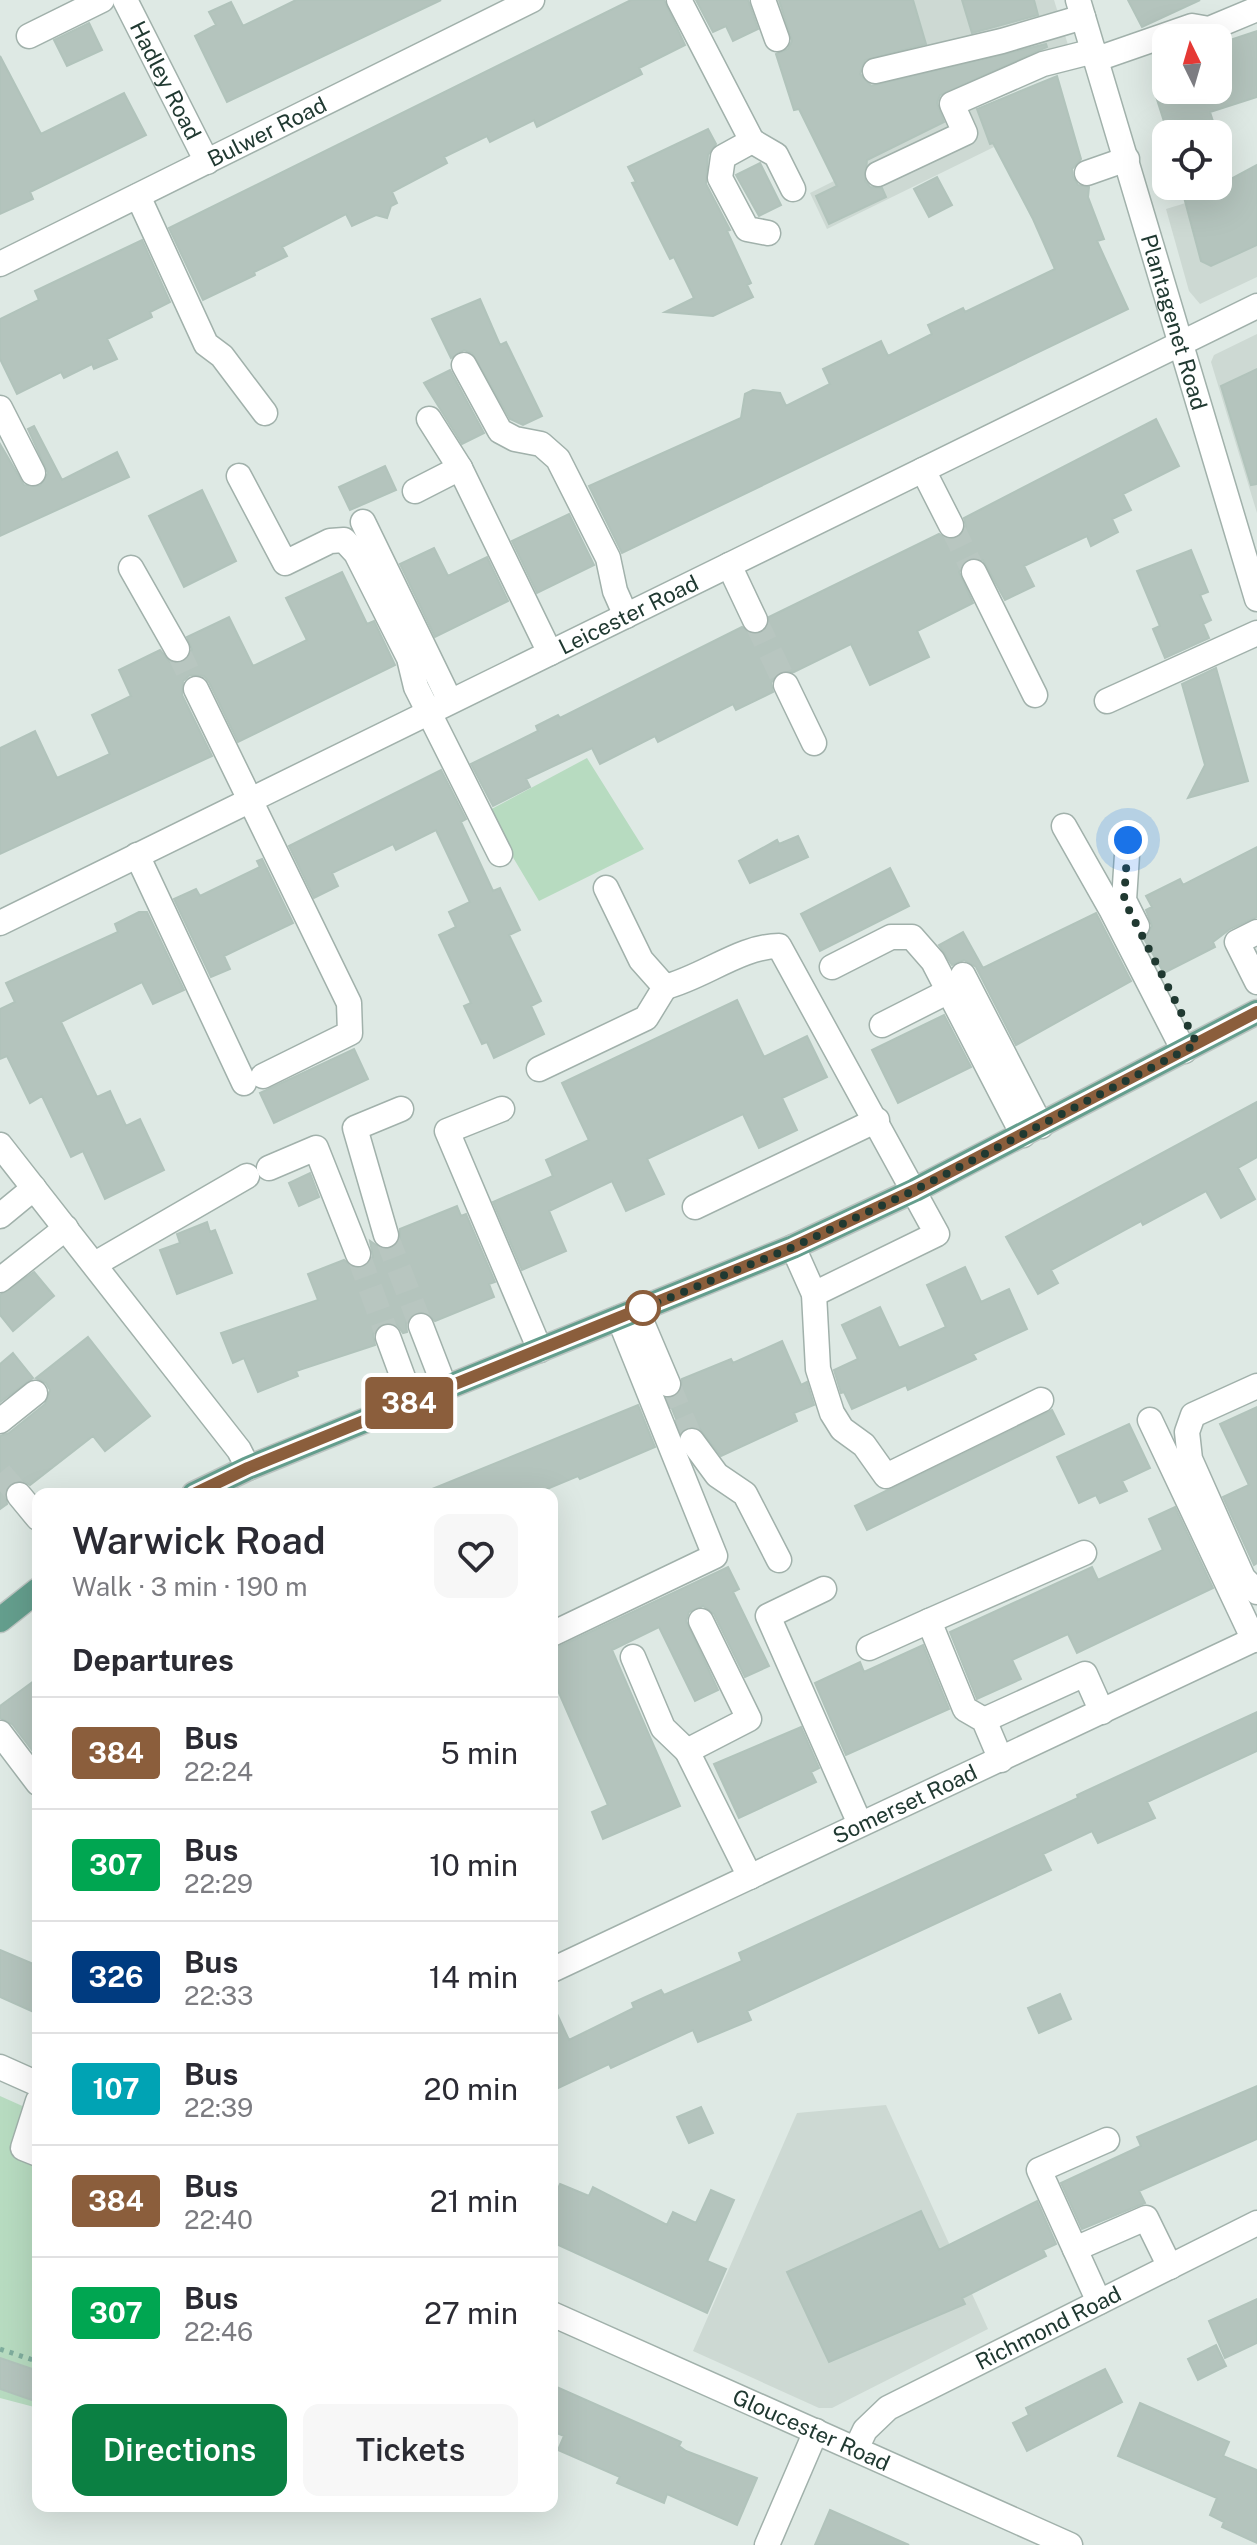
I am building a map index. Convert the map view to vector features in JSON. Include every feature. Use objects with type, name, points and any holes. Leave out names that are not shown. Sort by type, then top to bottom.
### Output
[{"type":"main road","points":[[207,1488],[248,1468],[793,1247],[915,1190],[1257,1012]]},
{"type":"main road","points":[[0,1620],[32,1595]]},
{"type":"street","points":[[29,36],[102,0]]},
{"type":"street","name":"Hadley Road","points":[[125,0],[207,162]]},
{"type":"street","name":"Bulwer Road","points":[[0,264],[532,0]]},
{"type":"street","points":[[679,0],[752,141],[776,155],[793,189]]},
{"type":"street","points":[[763,0],[777,39]]},
{"type":"street","points":[[875,71],[1002,41],[1081,8]]},
{"type":"street","name":"Plantagenet Road","points":[[1081,8],[1257,599]]},
{"type":"street","points":[[878,174],[965,133],[952,104],[1043,64],[1096,55],[1192,26],[1209,29],[1257,9]]},
{"type":"street","points":[[752,141],[723,157],[720,178],[747,229],[768,233]]},
{"type":"street","points":[[1087,173],[1127,159]]},
{"type":"street","points":[[138,196],[206,344],[222,356],[265,413]]},
{"type":"street","name":"Leicester Road","points":[[0,923],[1257,306]]},
{"type":"street","points":[[464,365],[500,431],[515,439],[541,444],[558,459],[608,558],[615,591],[626,616]]},
{"type":"street","points":[[0,408],[33,473]]},
{"type":"street","points":[[429,419],[460,468],[550,653]]},
{"type":"street","points":[[415,491],[460,468]]},
{"type":"street","points":[[923,470],[951,525]]},
{"type":"street","points":[[239,476],[285,563],[330,541],[344,540],[356,553],[409,658],[416,687],[439,706]]},
{"type":"street","points":[[363,522],[500,854]]},
{"type":"street","points":[[729,565],[755,620]]},
{"type":"street","points":[[131,568],[177,649]]},
{"type":"street","points":[[974,572],[1035,695]]},
{"type":"street","points":[[1107,701],[1257,633]]},
{"type":"street","points":[[786,685],[814,743]]},
{"type":"street","points":[[137,855],[254,1080],[350,1033],[349,1003],[196,689]]},
{"type":"street","points":[[1064,826],[1190,1048]]},
{"type":"street","points":[[1128,840],[1124,900],[1190,1048]]},
{"type":"street","points":[[606,888],[641,960],[665,987]]},
{"type":"street","points":[[1257,932],[1237,942],[1257,982]]},
{"type":"street","points":[[832,967],[891,937],[912,937],[956,983],[1032,1130]]},
{"type":"street","points":[[539,1069],[646,1018],[665,987],[694,979],[759,946],[779,946],[937,1234],[814,1294]]},
{"type":"street","points":[[882,1025],[956,983]]},
{"type":"street","points":[[386,1235],[355,1128],[401,1109]]},
{"type":"street","points":[[502,1109],[447,1131],[540,1350]]},
{"type":"street","points":[[695,1207],[877,1120]]},
{"type":"street","points":[[0,1145],[239,1450],[248,1468]]},
{"type":"street","points":[[95,1264],[258,1172],[316,1148],[358,1254]]},
{"type":"street","points":[[0,1216],[34,1188]]},
{"type":"street","points":[[0,1280],[66,1228]]},
{"type":"street","points":[[793,1247],[814,1294],[818,1369],[832,1413],[842,1429],[864,1445],[886,1476],[1041,1400]]},
{"type":"street","points":[[628,1314],[668,1384]]},
{"type":"street","points":[[558,1631],[715,1556],[628,1314]]},
{"type":"street","points":[[421,1326],[445,1388]]},
{"type":"street","points":[[388,1337],[412,1402]]},
{"type":"street","points":[[1257,1386],[1193,1415],[1187,1432],[1190,1459],[1243,1578],[1257,1592]]},
{"type":"street","points":[[0,1421],[35,1393]]},
{"type":"street","points":[[1150,1420],[1255,1639]]},
{"type":"street","points":[[692,1441],[717,1475],[745,1494],[779,1560]]},
{"type":"street","points":[[19,1495],[32,1511]]},
{"type":"street","points":[[869,1648],[1084,1553]]},
{"type":"street","points":[[824,1589],[768,1616],[860,1824]]},
{"type":"street","points":[[687,1751],[749,1719],[701,1621]]},
{"type":"street","points":[[929,1621],[965,1709],[984,1720],[1001,1760]]},
{"type":"street","name":"Somerset Road","points":[[558,1967],[1255,1639]]},
{"type":"street","points":[[633,1657],[663,1728],[687,1751],[750,1877]]},
{"type":"street","points":[[984,1720],[1085,1674],[1102,1712]]},
{"type":"street","points":[[0,1733],[32,1775]]},
{"type":"street","points":[[0,2067],[32,2081]]},
{"type":"street","points":[[32,2120],[23,2148],[32,2152]]},
{"type":"street","points":[[1099,2302],[1039,2170],[1107,2140]]},
{"type":"street","points":[[1075,2249],[1146,2218],[1170,2267]]},
{"type":"street","name":"Richmond Road","points":[[856,2449],[865,2430],[888,2408],[1257,2223]]},
{"type":"street","name":"Gloucester Road","points":[[558,2317],[1070,2545]]},
{"type":"street","points":[[767,2545],[816,2431]]},
{"type":"path","points":[[0,2349],[32,2360]]},
{"type":"shaded area","points":[[753,0],[1054,0],[1074,64],[976,107],[994,147],[827,229],[810,193],[834,181]]},
{"type":"shaded area","points":[[1241,186],[1257,219],[1257,277],[1200,304],[1189,291],[1166,209],[1195,200],[1232,200],[1232,189]]},
{"type":"shaded area","points":[[1257,334],[1257,513],[1211,362],[1214,355]]},
{"type":"shaded area","points":[[886,2105],[988,2329],[832,2408],[819,2408],[693,2351],[797,2113]]},
{"type":"green space","points":[[587,758],[644,849],[539,901],[486,812]]},
{"type":"green space","points":[[0,2096],[32,2110],[32,2406],[0,2398]]},
{"type":"building","points":[[296,0],[441,0],[227,102],[195,36],[216,25],[209,12],[231,2],[243,26]]},
{"type":"building","points":[[631,0],[664,0],[685,45],[639,68],[642,74],[537,127],[534,120],[490,142],[487,136],[444,157],[447,163],[392,192],[397,203],[391,206],[387,218],[376,215],[352,226],[346,214],[282,247],[287,256],[203,300],[169,228]]},
{"type":"building","points":[[696,0],[748,0],[758,29],[733,41],[726,26],[713,32]]},
{"type":"building","points":[[779,0],[913,0],[926,44],[865,60],[860,74],[871,86],[1046,44],[1047,47],[940,95],[937,103],[944,122],[867,160],[865,181],[870,187],[882,188],[886,197],[829,224],[816,196],[837,186],[799,109],[794,110],[776,54],[788,49],[792,41]]},
{"type":"building","points":[[962,0],[1034,0],[1038,15],[972,33]]},
{"type":"building","points":[[1128,0],[1200,0],[1142,27]]},
{"type":"building","points":[[89,23],[102,50],[67,66],[54,40]]},
{"type":"building","points":[[1257,31],[1257,97],[1210,112],[1213,120],[1164,120],[1158,104],[1232,104],[1232,39]]},
{"type":"building","points":[[0,56],[41,134],[124,93],[146,135],[30,192],[33,199],[0,214]]},
{"type":"building","points":[[1057,76],[1081,159],[1072,169],[1073,177],[1078,185],[1089,187],[1088,197],[1104,239],[1097,241],[1128,309],[622,553],[589,486],[741,418],[745,394],[753,390],[780,393],[786,406],[830,384],[823,369],[881,341],[888,356],[932,334],[928,325],[963,308],[965,312],[1055,269],[1033,219],[993,143],[990,144],[977,109]]},
{"type":"building","points":[[708,129],[716,144],[708,155],[706,184],[730,230],[727,231],[751,283],[747,285],[753,297],[713,316],[665,312],[694,298],[674,257],[670,259],[632,183],[636,182],[628,167]]},
{"type":"building","points":[[760,163],[781,205],[759,216],[736,175]]},
{"type":"building","points":[[1257,165],[1257,245],[1211,266],[1201,261],[1185,200],[1232,200],[1232,178]]},
{"type":"building","points":[[937,177],[952,205],[929,217],[914,189]]},
{"type":"building","points":[[142,240],[170,302],[150,312],[152,317],[107,339],[117,359],[94,369],[92,364],[64,378],[61,372],[17,394],[0,359],[0,319],[39,300],[35,291]]},
{"type":"building","points":[[480,299],[500,345],[506,342],[542,416],[523,425],[510,419],[472,353],[464,350],[451,358],[432,319]]},
{"type":"building","points":[[1257,369],[1257,484],[1251,485],[1221,386]]},
{"type":"building","points":[[450,370],[484,433],[462,444],[424,383]]},
{"type":"building","points":[[1156,419],[1179,466],[1123,494],[1131,510],[1112,519],[1118,532],[1091,546],[1087,536],[1024,566],[1034,586],[1005,600],[983,560],[967,559],[959,572],[973,603],[917,631],[929,657],[870,685],[851,644],[794,672],[779,672],[771,683],[773,692],[736,710],[733,704],[658,742],[655,736],[600,764],[592,748],[526,779],[530,787],[493,806],[471,764],[538,731],[536,726],[558,715],[560,718],[742,627],[753,635],[762,633],[768,628],[769,617],[939,534],[949,540],[958,538],[966,527],[964,518]]},
{"type":"building","points":[[34,426],[62,480],[117,452],[129,477],[0,536],[0,444],[24,485],[40,486],[48,473],[28,429]]},
{"type":"building","points":[[385,466],[396,490],[350,510],[339,487]]},
{"type":"building","points":[[202,490],[236,561],[184,587],[149,516]]},
{"type":"building","points":[[569,514],[594,565],[537,593],[512,541]]},
{"type":"building","points":[[434,548],[448,576],[487,557],[508,601],[435,637],[400,564]]},
{"type":"building","points":[[1191,550],[1208,592],[1200,595],[1211,620],[1203,624],[1209,638],[1165,658],[1153,629],[1160,626],[1137,571]]},
{"type":"building","points":[[342,572],[367,624],[374,621],[395,665],[238,742],[209,682],[204,676],[190,675],[183,681],[182,695],[212,756],[0,854],[0,748],[35,731],[57,778],[110,754],[92,715],[131,696],[119,670],[160,650],[170,662],[184,662],[192,650],[187,637],[229,617],[253,666],[307,640],[286,598]]},
{"type":"building","points":[[1216,668],[1248,781],[1188,798],[1205,765],[1182,684]]},
{"type":"building","points":[[441,770],[466,819],[461,822],[493,891],[500,888],[520,930],[509,935],[541,1001],[531,1006],[544,1034],[494,1058],[487,1042],[482,1044],[464,1006],[471,1003],[439,935],[456,927],[449,912],[470,902],[436,830],[396,850],[393,844],[332,873],[338,886],[314,898],[289,846]]},
{"type":"building","points":[[798,836],[808,857],[750,883],[739,861],[777,840],[779,844]]},
{"type":"building","points":[[1257,847],[1257,917],[1230,929],[1213,942],[1215,947],[1164,973],[1144,939],[1152,926],[1146,910],[1152,907],[1146,896],[1180,879],[1183,885]]},
{"type":"building","points":[[262,859],[293,923],[224,956],[230,969],[211,977],[174,899],[196,889],[200,896],[260,867],[257,861]]},
{"type":"building","points":[[890,868],[909,906],[820,951],[801,914]]},
{"type":"building","points":[[139,912],[147,912],[184,990],[153,1004],[142,982],[61,1022],[97,1097],[110,1091],[126,1126],[140,1119],[164,1170],[105,1199],[83,1151],[71,1157],[42,1096],[30,1103],[7,1056],[0,1059],[0,1009],[15,1002],[6,983],[118,932],[115,924]]},
{"type":"building","points":[[1096,913],[1131,981],[1016,1045],[976,967],[964,960],[952,965],[939,945],[963,932],[983,968]]},
{"type":"building","points":[[737,1000],[764,1057],[807,1036],[827,1077],[782,1098],[797,1130],[759,1148],[743,1114],[647,1159],[664,1194],[626,1211],[612,1181],[549,1211],[566,1251],[522,1270],[493,1202],[553,1176],[546,1160],[589,1140],[562,1083]]},
{"type":"building","points":[[944,1015],[971,1067],[898,1103],[872,1050]]},
{"type":"building","points":[[354,1049],[368,1079],[274,1123],[260,1093]]},
{"type":"building","points":[[1257,1102],[1257,1157],[1238,1168],[1255,1199],[1221,1218],[1206,1191],[1143,1225],[1141,1221],[1051,1270],[1058,1283],[1038,1294],[1006,1237]]},
{"type":"building","points":[[310,1173],[319,1197],[299,1206],[289,1183]]},
{"type":"building","points":[[457,1206],[461,1216],[466,1214],[495,1282],[489,1284],[494,1297],[435,1321],[424,1311],[415,1312],[406,1323],[407,1332],[403,1333],[397,1325],[382,1323],[373,1334],[375,1345],[296,1371],[298,1376],[258,1392],[244,1358],[233,1363],[221,1333],[318,1300],[308,1274],[344,1260],[355,1269],[364,1268],[373,1257],[370,1241],[382,1249],[391,1249],[400,1239],[400,1229]]},
{"type":"building","points":[[207,1222],[210,1232],[215,1230],[232,1273],[177,1294],[160,1250],[180,1243],[177,1234]]},
{"type":"building","points":[[965,1267],[981,1302],[1009,1289],[1027,1329],[973,1354],[976,1359],[908,1390],[906,1385],[852,1409],[844,1392],[841,1393],[834,1370],[858,1359],[842,1325],[880,1307],[899,1348],[946,1327],[927,1285]]},
{"type":"building","points":[[34,1272],[54,1296],[13,1331],[0,1315],[0,1295]]},
{"type":"building","points":[[88,1337],[150,1416],[105,1451],[93,1436],[30,1485],[23,1481],[10,1483],[5,1491],[7,1504],[0,1509],[0,1436],[9,1433],[45,1404],[50,1390],[46,1383],[36,1378]]},
{"type":"building","points":[[782,1341],[801,1385],[807,1382],[814,1405],[794,1413],[797,1421],[721,1456],[699,1428],[690,1426],[681,1431],[668,1399],[680,1392],[682,1379],[731,1359],[733,1363]]},
{"type":"building","points":[[13,1353],[33,1378],[0,1402],[0,1364]]},
{"type":"building","points":[[638,1405],[655,1447],[580,1479],[578,1476],[549,1488],[435,1488]]},
{"type":"building","points":[[1257,1407],[1257,1563],[1254,1565],[1223,1497],[1249,1485],[1220,1424]]},
{"type":"building","points":[[1052,1410],[1064,1434],[867,1530],[855,1506]]},
{"type":"building","points":[[1129,1424],[1150,1468],[1122,1481],[1127,1491],[1100,1503],[1096,1495],[1079,1503],[1057,1457]]},
{"type":"building","points":[[1175,1507],[1213,1588],[1077,1653],[1068,1634],[1012,1660],[1021,1679],[977,1699],[950,1632],[1092,1567],[1098,1580],[1163,1550],[1149,1519]]},
{"type":"building","points":[[728,1567],[739,1589],[733,1592],[769,1666],[745,1677],[714,1614],[703,1606],[689,1612],[686,1621],[718,1690],[695,1701],[659,1627],[612,1650],[680,1806],[603,1839],[592,1812],[608,1805],[558,1691],[558,1647]]},
{"type":"building","points":[[923,1645],[949,1709],[846,1755],[815,1683],[860,1662],[864,1672]]},
{"type":"building","points":[[32,1682],[32,1750],[12,1724],[0,1718],[0,1706]]},
{"type":"building","points":[[1257,1712],[1257,1751],[1147,1802],[1155,1818],[1098,1843],[1092,1831],[1043,1854],[1051,1870],[747,2011],[751,2020],[698,2042],[693,2030],[611,2068],[609,2064],[558,2088],[558,2016],[569,2040],[634,2008],[632,2003],[661,1990],[664,1995],[742,1961],[739,1953],[1078,1798],[1077,1795]]},
{"type":"building","points":[[801,1727],[819,1768],[811,1772],[816,1782],[739,1818],[714,1764]]},
{"type":"building","points":[[0,1950],[32,1963],[32,2011],[0,1997]]},
{"type":"building","points":[[1060,1994],[1071,2019],[1039,2033],[1028,2008]]},
{"type":"building","points":[[1257,2086],[1257,2139],[1139,2191],[1145,2203],[1082,2229],[1061,2183],[1141,2146],[1137,2137]]},
{"type":"building","points":[[701,2107],[713,2133],[689,2143],[677,2117]]},
{"type":"building","points":[[560,2184],[589,2196],[593,2187],[667,2225],[673,2212],[696,2223],[711,2190],[734,2200],[707,2261],[726,2269],[707,2313],[558,2245]]},
{"type":"building","points":[[1037,2201],[1056,2244],[1043,2250],[1046,2256],[962,2298],[965,2304],[829,2362],[787,2272],[921,2211],[939,2250]]},
{"type":"building","points":[[1257,2299],[1257,2343],[1225,2358],[1209,2321]]},
{"type":"building","points":[[1216,2345],[1226,2366],[1198,2380],[1188,2359]]},
{"type":"building","points":[[0,2358],[32,2369],[32,2400],[0,2389]]},
{"type":"building","points":[[1105,2369],[1122,2402],[1027,2451],[1013,2423],[1029,2415],[1026,2408]]},
{"type":"building","points":[[558,2388],[681,2442],[679,2446],[686,2451],[757,2478],[737,2525],[667,2494],[664,2503],[617,2483],[620,2477],[558,2450],[564,2436],[558,2434]]},
{"type":"building","points":[[1140,2403],[1229,2442],[1223,2456],[1257,2470],[1257,2543],[1222,2527],[1224,2522],[1210,2515],[1217,2498],[1118,2456]]},
{"type":"building","points":[[830,2510],[909,2545],[815,2545]]},
{"type":"tunnel","points":[[951,525],[974,572]]},
{"type":"tunnel","points":[[755,620],[786,685]]},
{"type":"tunnel","points":[[177,649],[196,689]]},
{"type":"tunnel","points":[[386,1235],[421,1326]]},
{"type":"tunnel","points":[[358,1254],[388,1337]]},
{"type":"tunnel","points":[[668,1384],[692,1441]]},
{"type":"tunnel","points":[[0,1473],[19,1495]]},
{"type":"bus line","name":"384","points":[[206,1488],[248,1468],[793,1247],[915,1190],[1257,1012]]},
{"type":"route","points":[[643,1308],[637,1311],[793,1247],[915,1190],[1197,1044],[1124,900],[1128,840]]}]
